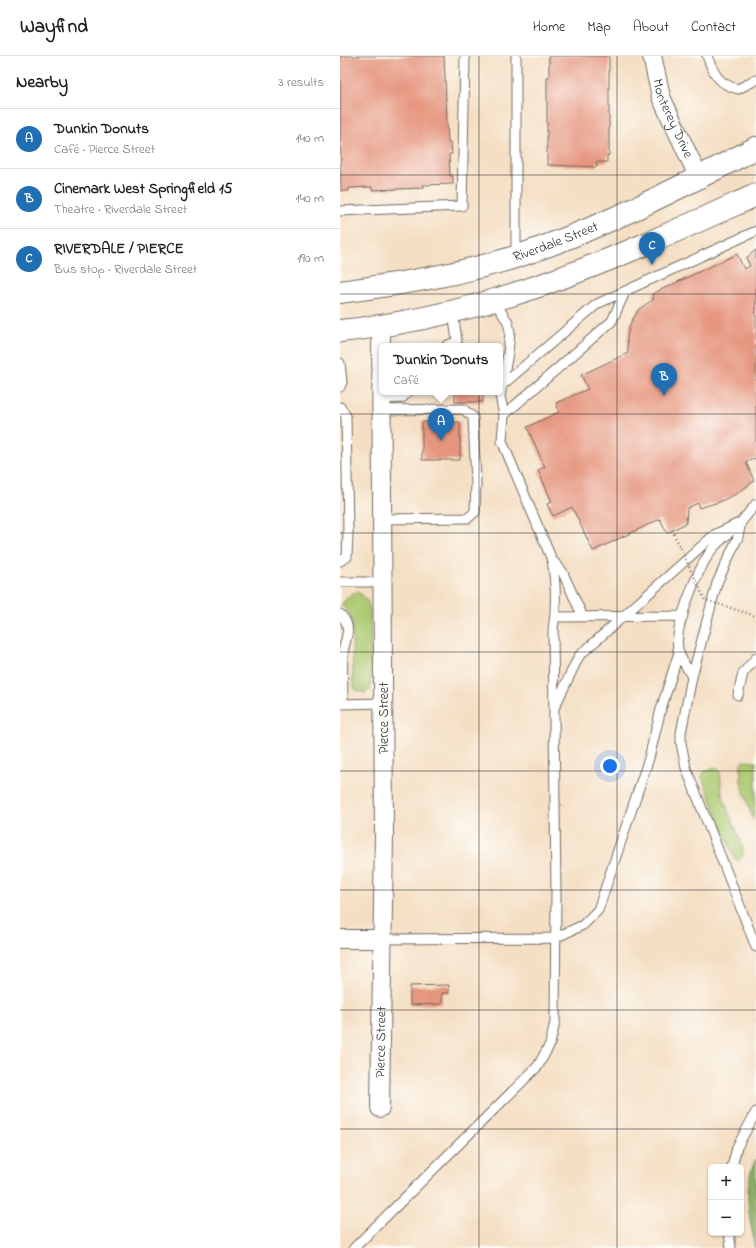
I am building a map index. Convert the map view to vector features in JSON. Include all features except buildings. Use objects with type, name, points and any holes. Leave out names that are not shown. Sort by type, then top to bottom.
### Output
[{"type":"main road","name":"Riverdale Street","points":[[340,292],[443,276],[516,256],[588,228],[699,178],[756,148]]},
{"type":"main road","points":[[340,332],[381,328],[494,301],[600,264],[756,195]]},
{"type":"street","name":"Monterey Drive","points":[[652,56],[660,97],[699,178]]},
{"type":"street","name":"Pierce Street","points":[[381,328],[381,343]]},
{"type":"street","name":"Pierce Street","points":[[380,1108],[384,703],[381,395]]},
{"type":"street","points":[[340,939],[382,939]]},
{"type":"lane","points":[[340,211],[462,206],[465,56]]},
{"type":"lane","points":[[516,56],[516,256]]},
{"type":"lane","points":[[707,56],[714,74],[727,86],[738,89],[756,80]]},
{"type":"lane","points":[[503,384],[592,308],[756,231]]},
{"type":"lane","points":[[504,415],[612,321],[626,292]]},
{"type":"lane","points":[[494,301],[508,322],[510,332],[508,353],[503,377]]},
{"type":"lane","points":[[453,312],[457,341],[453,343]]},
{"type":"lane","points":[[340,362],[342,382],[340,387]]},
{"type":"lane","points":[[381,405],[402,398],[405,395]]},
{"type":"lane","points":[[354,1248],[538,1066],[550,1044],[555,1022],[553,708],[553,630],[555,618],[554,575],[552,560],[502,441],[504,415],[500,395]]},
{"type":"lane","points":[[381,405],[463,409],[474,416],[476,483],[475,512],[468,518],[383,519]]},
{"type":"lane","points":[[340,407],[346,416],[348,521],[346,557],[340,561]]},
{"type":"lane","points":[[382,939],[555,938],[583,925],[598,910],[649,758],[661,709],[678,652],[678,642],[688,596],[699,571],[712,551],[741,522],[756,504]]},
{"type":"lane","points":[[340,530],[348,521]]},
{"type":"lane","points":[[553,708],[579,656],[714,535],[741,522]]},
{"type":"lane","points":[[741,522],[738,537],[717,583],[692,677],[681,733],[683,760],[756,947]]},
{"type":"lane","points":[[552,560],[562,571],[583,617]]},
{"type":"lane","points":[[340,582],[383,582]]},
{"type":"lane","points":[[340,614],[346,623],[347,630],[347,642],[343,653],[342,704],[384,703]]},
{"type":"lane","points":[[555,618],[683,616]]},
{"type":"lane","points":[[678,652],[692,677]]},
{"type":"lane","points":[[738,694],[743,673],[756,658]]},
{"type":"lane","points":[[733,1164],[737,1147],[756,1112]]},
{"type":"lane","points":[[729,1236],[731,1248]]},
{"type":"path","points":[[672,530],[705,600],[756,616]]},
{"type":"green space","points":[[357,592],[366,600],[370,612],[371,683],[370,690],[365,693],[356,690],[353,685],[352,623],[350,614],[341,605],[352,593]]},
{"type":"green space","points":[[743,761],[756,762],[756,793],[753,820],[741,782],[741,763]]},
{"type":"green space","points":[[718,768],[719,770],[721,790],[724,800],[743,848],[743,856],[738,861],[732,852],[702,777],[704,772]]},
{"type":"green space","points":[[756,1159],[755,1248],[749,1214],[748,1192],[751,1170]]},
{"type":"place","name":"RIVERDALE / PIERCE","points":[[652,265]]},
{"type":"place","name":"Cinemark West Springfield 15","points":[[664,396]]},
{"type":"place","name":"Dunkin Donuts","points":[[441,441]]}]
